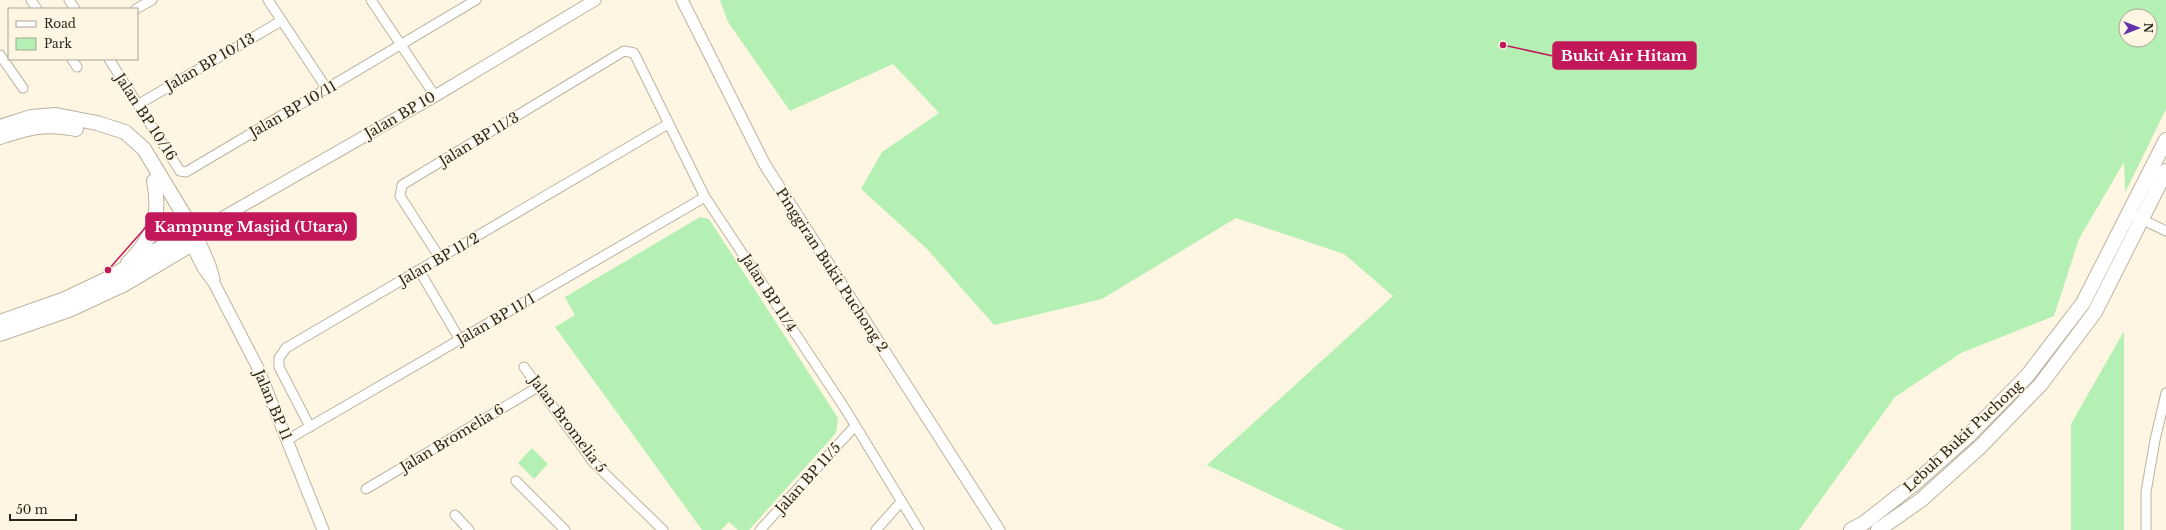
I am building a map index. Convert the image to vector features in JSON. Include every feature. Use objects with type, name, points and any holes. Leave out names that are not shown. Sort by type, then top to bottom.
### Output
[{"type":"main road","points":[[0,127],[31,118],[56,115],[97,123],[125,132],[144,149],[194,235]]},
{"type":"main road","points":[[0,137],[32,126],[57,125],[96,132],[122,142],[138,156],[154,181],[194,235]]},
{"type":"main road","name":"Lebuh Bukit Puchong","points":[[1878,530],[1921,500],[1980,447],[2041,384],[2095,312],[2136,216],[2166,140]]},
{"type":"main road","name":"Lebuh Bukit Puchong","points":[[1851,530],[1866,526],[1968,436],[2028,376],[2083,303],[2136,216],[2166,171]]},
{"type":"main road","points":[[116,275],[135,256],[149,236],[158,207],[154,181]]},
{"type":"main road","points":[[0,322],[65,299],[194,235]]},
{"type":"main road","points":[[0,334],[69,310],[123,285],[194,235]]},
{"type":"street","points":[[68,0],[74,8]]},
{"type":"street","points":[[138,8],[152,0]]},
{"type":"street","points":[[268,0],[327,89]]},
{"type":"street","points":[[371,0],[435,96]]},
{"type":"street","name":"Jalan BP 10/11","points":[[186,172],[401,46],[476,0]]},
{"type":"street","name":"Jalan BP 10","points":[[194,235],[435,96],[595,0]]},
{"type":"street","name":"Pinggiran Bukit Puchong 2","points":[[682,0],[765,165],[999,530]]},
{"type":"street","name":"Jalan BP 10/13","points":[[139,104],[282,21]]},
{"type":"street","name":"Jalan BP 11/3","points":[[440,258],[400,196],[402,185],[624,51],[630,51]]},
{"type":"street","name":"Jalan BP 11/4","points":[[630,51],[634,53],[705,197],[855,426],[919,530]]},
{"type":"street","points":[[0,55],[23,88]]},
{"type":"street","points":[[73,60],[78,67]]},
{"type":"street","name":"Jalan BP 10/16","points":[[110,60],[139,104],[180,171],[186,172]]},
{"type":"street","name":"Jalan BP 11/2","points":[[310,427],[278,367],[279,358],[286,348],[668,124]]},
{"type":"street","name":"Jalan BP 11/1","points":[[287,440],[705,197]]},
{"type":"street","points":[[2136,216],[2166,231]]},
{"type":"street","name":"Jalan BP 11","points":[[194,235],[210,265],[214,283],[258,368],[322,530]]},
{"type":"street","points":[[419,270],[460,340]]},
{"type":"street","name":"Jalan Bromelia 5","points":[[524,367],[593,462],[663,530]]},
{"type":"street","name":"Jalan Bromelia 6","points":[[366,489],[538,387]]},
{"type":"street","points":[[2146,530],[2146,492],[2155,440],[2166,393]]},
{"type":"street","name":"Jalan BP 11/5","points":[[760,530],[855,426]]},
{"type":"street","points":[[516,481],[565,530]]},
{"type":"street","points":[[876,530],[901,502]]},
{"type":"street","points":[[455,515],[470,530]]},
{"type":"green space","points":[[720,0],[2166,0],[2166,109],[2125,193],[2123,119],[2124,162],[2079,239],[2054,316],[1961,353],[1895,397],[1799,530],[1345,530],[1207,465],[1393,296],[1344,254],[1236,218],[1102,299],[994,325],[927,249],[861,189],[882,152],[939,113],[893,64],[790,111],[728,22]]},
{"type":"green space","points":[[700,217],[709,219],[838,418],[836,433],[749,530],[738,530],[729,522],[721,530],[702,530],[555,327],[575,315],[565,297]]},
{"type":"green space","points":[[2124,331],[2124,530],[2071,530],[2071,424]]},
{"type":"green space","points":[[532,448],[548,464],[534,479],[518,463]]},
{"type":"place","name":"Bukit Air Hitam","points":[[1503,45]]},
{"type":"place","name":"Kampung Masjid (Utara)","points":[[108,270]]}]
